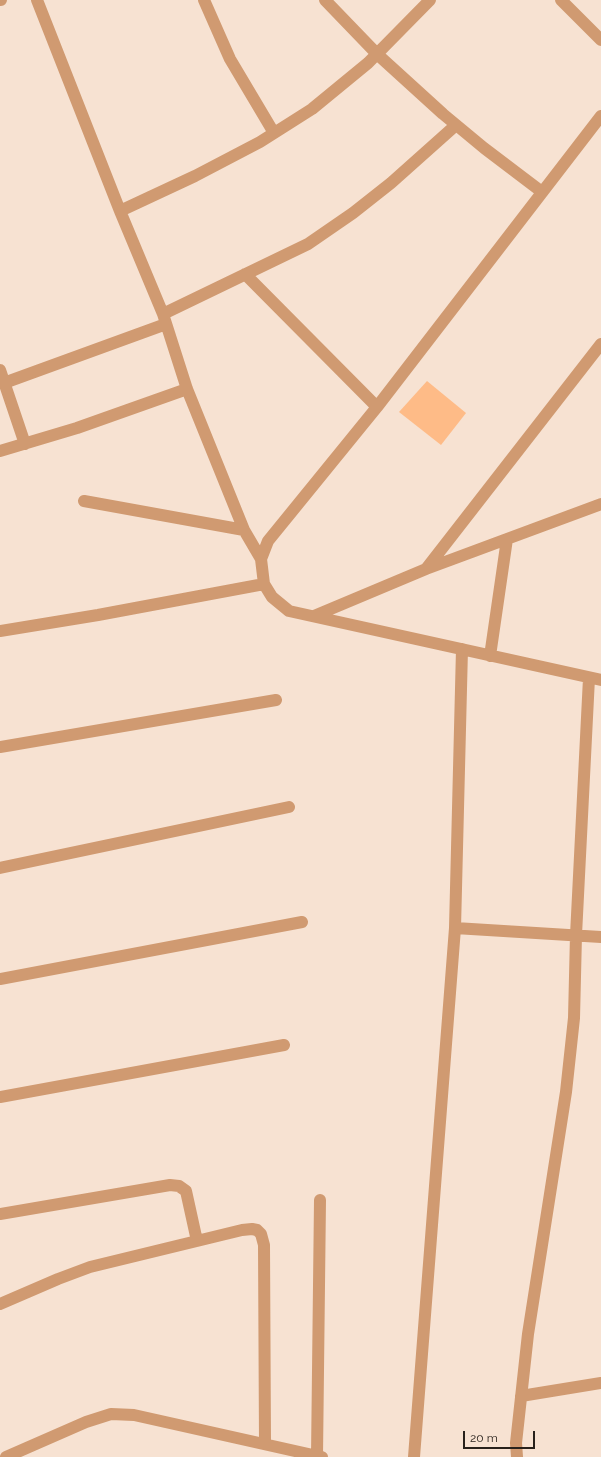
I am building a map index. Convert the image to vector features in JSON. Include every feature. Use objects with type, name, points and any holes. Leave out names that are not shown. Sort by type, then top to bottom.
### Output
[{"type":"street","points":[[37,0],[164,319],[187,389],[244,530],[262,559]]},
{"type":"street","points":[[204,0],[230,59],[254,102],[274,133]]},
{"type":"street","points":[[325,0],[377,54],[456,125],[542,192]]},
{"type":"street","points":[[120,211],[195,176],[260,142],[312,109],[368,63],[430,0]]},
{"type":"street","points":[[562,0],[601,40]]},
{"type":"street","points":[[517,1457],[516,1443],[528,1334],[566,1092],[574,1018],[576,936],[595,679],[289,611],[272,597],[264,584],[262,559],[268,541],[377,407],[601,116]]},
{"type":"street","points":[[4,383],[164,319],[246,274],[308,244],[353,213],[391,183],[456,125]]},
{"type":"street","points":[[246,274],[377,407]]},
{"type":"street","points":[[426,569],[601,344]]},
{"type":"street","points":[[0,370],[25,444]]},
{"type":"street","points":[[0,451],[77,428],[187,389]]},
{"type":"street","points":[[84,501],[244,530]]},
{"type":"street","points":[[314,616],[426,569],[601,504]]},
{"type":"street","points":[[490,656],[507,539]]},
{"type":"street","points":[[0,631],[98,615],[264,584]]},
{"type":"street","points":[[414,1457],[455,928],[462,649]]},
{"type":"street","points":[[0,747],[276,700]]},
{"type":"street","points":[[0,868],[289,807]]},
{"type":"street","points":[[0,978],[302,922]]},
{"type":"street","points":[[455,928],[601,937]]},
{"type":"street","points":[[0,1097],[284,1045]]},
{"type":"street","points":[[0,1214],[170,1184],[179,1186],[186,1191],[197,1241]]},
{"type":"street","points":[[6,1457],[86,1422],[111,1414],[134,1415],[320,1456],[320,1200]]},
{"type":"street","points":[[0,1304],[90,1267],[242,1230],[257,1230],[261,1234],[264,1245],[265,1444]]},
{"type":"street","points":[[521,1396],[601,1383]]},
{"type":"building","points":[[427,381],[466,413],[441,445],[399,412]]}]
